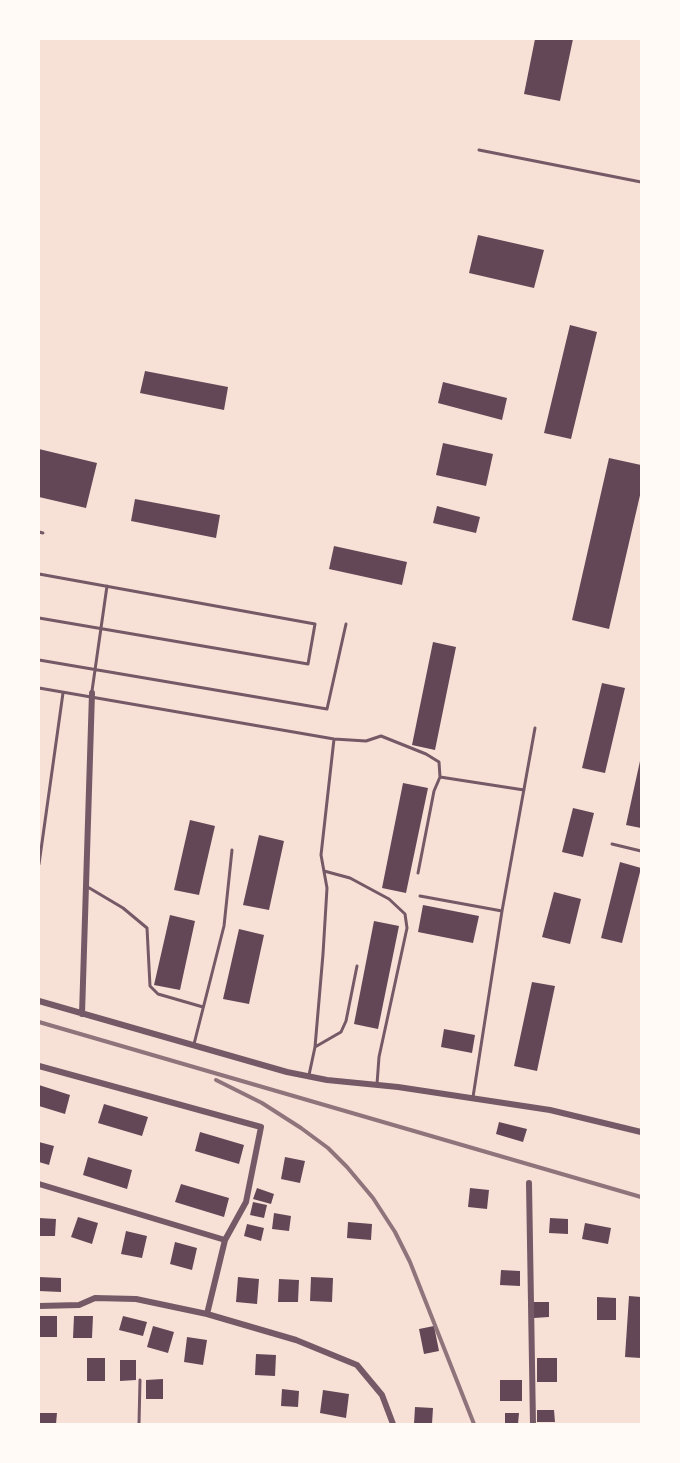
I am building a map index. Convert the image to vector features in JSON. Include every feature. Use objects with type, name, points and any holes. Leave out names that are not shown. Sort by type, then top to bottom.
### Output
[{"type":"street","points":[[82,1014],[92,696]]},
{"type":"street","points":[[39,1001],[308,1076],[550,1110],[641,1132]]},
{"type":"street","points":[[39,1066],[261,1127],[246,1202],[225,1240],[207,1314]]},
{"type":"street","points":[[39,1184],[225,1240]]},
{"type":"street","points":[[529,1184],[533,1424]]},
{"type":"street","points":[[39,1306],[79,1305],[94,1298],[136,1299],[207,1314],[296,1340],[357,1365],[382,1395],[393,1424]]},
{"type":"lane","points":[[478,150],[641,182]]},
{"type":"lane","points":[[39,574],[315,624],[308,664],[39,618]]},
{"type":"lane","points":[[92,696],[107,586]]},
{"type":"lane","points":[[39,660],[327,709],[346,624]]},
{"type":"lane","points":[[39,688],[334,740],[366,741],[381,736],[439,762],[440,777],[434,791],[418,873]]},
{"type":"lane","points":[[39,864],[63,693]]},
{"type":"lane","points":[[472,1098],[502,911],[536,728]]},
{"type":"lane","points":[[308,1076],[315,1047],[327,888],[321,855],[334,740]]},
{"type":"lane","points":[[440,777],[524,790]]},
{"type":"lane","points":[[612,844],[641,851]]},
{"type":"lane","points":[[194,1046],[224,926],[232,850]]},
{"type":"lane","points":[[324,871],[350,878],[389,899],[405,914],[407,928],[379,1058],[377,1085]]},
{"type":"lane","points":[[86,886],[123,908],[147,928],[150,986],[158,994],[203,1007]]},
{"type":"lane","points":[[420,896],[502,911]]},
{"type":"lane","points":[[315,1047],[341,1032],[346,1021],[357,966]]},
{"type":"lane","points":[[139,1424],[140,1380]]},
{"type":"building","points":[[535,39],[573,39],[560,101],[524,94]]},
{"type":"building","points":[[478,235],[544,250],[534,288],[469,273]]},
{"type":"building","points":[[570,325],[597,332],[571,439],[544,433]]},
{"type":"building","points":[[145,371],[228,387],[224,410],[140,393]]},
{"type":"building","points":[[443,382],[507,398],[502,420],[438,403]]},
{"type":"building","points":[[443,443],[493,454],[486,486],[436,475]]},
{"type":"building","points":[[39,449],[97,463],[86,508],[39,497]]},
{"type":"building","points":[[609,458],[641,465],[641,491],[609,629],[572,620]]},
{"type":"building","points":[[135,499],[220,515],[216,538],[131,521]]},
{"type":"building","points":[[437,506],[480,517],[476,533],[433,523]]},
{"type":"building","points":[[334,546],[407,562],[402,585],[329,569]]},
{"type":"building","points":[[433,642],[456,647],[435,750],[412,745]]},
{"type":"building","points":[[602,683],[625,688],[605,773],[582,768]]},
{"type":"building","points":[[641,761],[641,828],[626,825]]},
{"type":"building","points":[[403,783],[428,788],[406,893],[382,888]]},
{"type":"building","points":[[573,808],[594,813],[583,857],[562,852]]},
{"type":"building","points":[[190,820],[215,826],[199,895],[174,890]]},
{"type":"building","points":[[259,835],[284,841],[269,910],[243,905]]},
{"type":"building","points":[[620,862],[641,868],[622,943],[601,938]]},
{"type":"building","points":[[554,892],[581,899],[570,944],[542,937]]},
{"type":"building","points":[[423,905],[479,916],[473,943],[418,932]]},
{"type":"building","points":[[170,915],[195,921],[180,990],[154,985]]},
{"type":"building","points":[[374,921],[399,926],[378,1029],[354,1024]]},
{"type":"building","points":[[239,929],[264,935],[249,1004],[223,999]]},
{"type":"building","points":[[532,982],[555,986],[537,1071],[514,1066]]},
{"type":"building","points":[[444,1029],[475,1035],[472,1053],[441,1047]]},
{"type":"building","points":[[39,1085],[70,1095],[65,1114],[39,1106]]},
{"type":"building","points":[[104,1104],[148,1117],[142,1136],[98,1123]]},
{"type":"building","points":[[499,1122],[527,1129],[523,1142],[496,1134]]},
{"type":"building","points":[[200,1132],[244,1145],[239,1164],[195,1151]]},
{"type":"building","points":[[39,1142],[54,1146],[49,1165],[39,1162]]},
{"type":"building","points":[[88,1157],[132,1170],[127,1189],[83,1175]]},
{"type":"building","points":[[285,1157],[305,1161],[300,1183],[281,1179]]},
{"type":"building","points":[[181,1184],[229,1198],[224,1217],[175,1202]]},
{"type":"building","points":[[257,1188],[274,1194],[271,1204],[253,1199]]},
{"type":"building","points":[[470,1188],[489,1190],[487,1209],[468,1207]]},
{"type":"building","points":[[253,1202],[267,1205],[264,1218],[250,1215]]},
{"type":"building","points":[[274,1213],[291,1216],[289,1231],[272,1229]]},
{"type":"building","points":[[78,1217],[98,1223],[92,1244],[71,1237]]},
{"type":"building","points":[[39,1218],[56,1219],[55,1236],[39,1236]]},
{"type":"building","points":[[550,1218],[568,1219],[568,1234],[549,1233]]},
{"type":"building","points":[[348,1222],[372,1224],[371,1240],[347,1238]]},
{"type":"building","points":[[585,1223],[611,1228],[608,1244],[582,1239]]},
{"type":"building","points":[[247,1224],[264,1228],[261,1241],[244,1236]]},
{"type":"building","points":[[126,1231],[147,1236],[142,1258],[121,1254]]},
{"type":"building","points":[[175,1242],[197,1248],[192,1270],[170,1264]]},
{"type":"building","points":[[501,1270],[520,1271],[520,1286],[500,1285]]},
{"type":"building","points":[[39,1277],[61,1278],[61,1292],[39,1291]]},
{"type":"building","points":[[238,1277],[259,1279],[257,1304],[236,1302]]},
{"type":"building","points":[[311,1277],[333,1278],[332,1302],[310,1301]]},
{"type":"building","points":[[279,1279],[299,1280],[298,1302],[278,1302]]},
{"type":"building","points":[[629,1296],[641,1297],[641,1358],[625,1357]]},
{"type":"building","points":[[597,1297],[616,1298],[616,1320],[597,1320]]},
{"type":"building","points":[[534,1302],[549,1302],[549,1317],[534,1318]]},
{"type":"building","points":[[39,1316],[57,1316],[57,1337],[39,1337]]},
{"type":"building","points":[[74,1316],[93,1316],[92,1338],[73,1338]]},
{"type":"building","points":[[123,1316],[147,1322],[143,1336],[119,1330]]},
{"type":"building","points":[[153,1326],[174,1332],[168,1353],[147,1347]]},
{"type":"building","points":[[434,1326],[439,1351],[424,1354],[419,1329]]},
{"type":"building","points":[[187,1337],[207,1340],[203,1365],[184,1362]]},
{"type":"building","points":[[256,1354],[276,1355],[275,1376],[255,1375]]},
{"type":"building","points":[[87,1358],[105,1358],[105,1381],[87,1381]]},
{"type":"building","points":[[537,1358],[557,1358],[557,1382],[537,1382]]},
{"type":"building","points":[[120,1360],[136,1360],[136,1380],[120,1381]]},
{"type":"building","points":[[163,1379],[163,1399],[146,1399],[146,1380]]},
{"type":"building","points":[[500,1380],[522,1380],[522,1401],[500,1401]]},
{"type":"building","points":[[282,1389],[299,1391],[298,1407],[281,1406]]},
{"type":"building","points":[[323,1390],[349,1394],[346,1418],[320,1413]]},
{"type":"building","points":[[415,1407],[433,1408],[432,1424],[414,1424]]},
{"type":"building","points":[[537,1410],[554,1410],[555,1422],[537,1422]]},
{"type":"building","points":[[39,1413],[57,1413],[56,1424],[39,1424]]},
{"type":"building","points":[[505,1413],[519,1413],[518,1424],[505,1424]]},
{"type":"railway","points":[[39,1022],[641,1197]]},
{"type":"railway","points":[[216,1080],[262,1103],[328,1148],[373,1198],[395,1232],[410,1262],[474,1424]]}]
